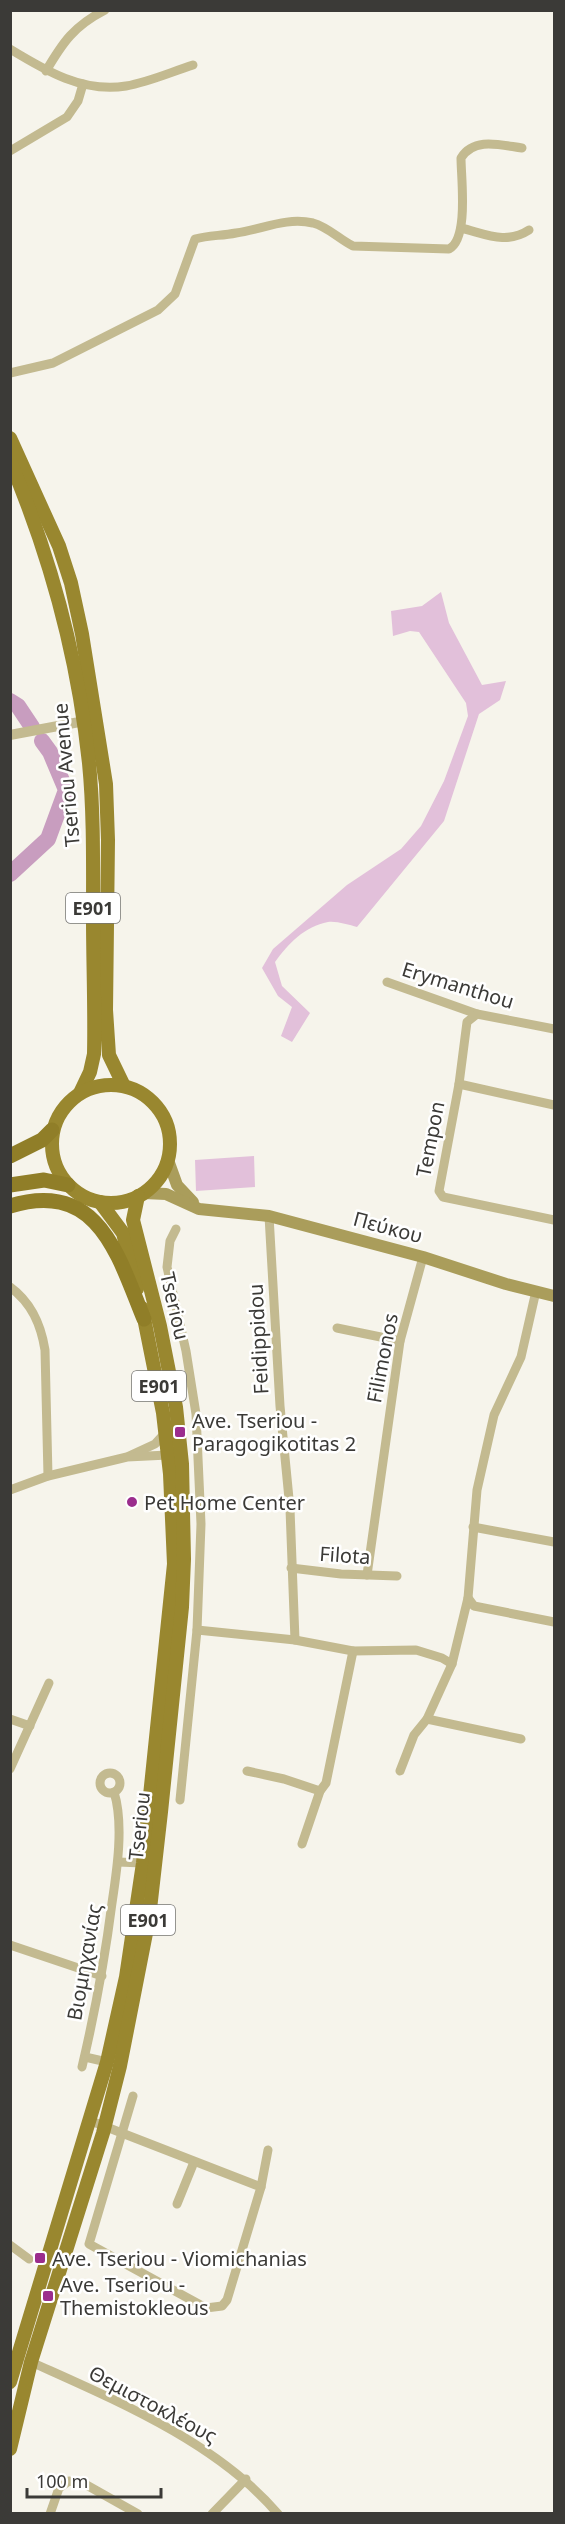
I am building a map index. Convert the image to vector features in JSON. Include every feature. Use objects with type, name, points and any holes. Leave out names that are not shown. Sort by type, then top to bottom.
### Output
[{"type":"highway","points":[[10,1156],[42,1140],[52,1130]]},
{"type":"highway","points":[[10,1185],[44,1180],[68,1185]]},
{"type":"highway","points":[[10,1206],[36,1201],[56,1202],[79,1210],[93,1221],[115,1248],[144,1319]]},
{"type":"main road","name":"Tseriou Avenue","points":[[10,438],[59,546],[80,618],[106,784],[108,829],[106,1010],[109,1055],[124,1086]]},
{"type":"main road","name":"Tseriou Avenue","points":[[10,461],[34,518],[55,583],[68,636],[89,764],[93,841],[94,1054],[90,1072],[80,1094]]},
{"type":"main road","points":[[105,1084],[124,1086],[141,1092],[156,1104],[166,1120],[171,1140],[168,1160],[159,1179],[141,1195],[125,1202],[99,1202],[84,1197],[68,1185],[56,1168],[51,1148],[52,1130],[60,1113],[72,1098],[80,1094],[105,1084]]},
{"type":"main road","name":"Πεύκου","points":[[168,1160],[180,1190],[189,1199],[209,1210]]},
{"type":"main road","name":"Πεύκου","points":[[141,1195],[166,1194],[192,1207],[270,1216],[423,1257],[555,1296]]},
{"type":"main road","name":"Tseriou","points":[[10,2449],[31,2362],[105,2126],[132,2011],[149,1918],[182,1607],[184,1558],[182,1464],[176,1407],[160,1326],[135,1232],[134,1220],[141,1195]]},
{"type":"main road","name":"Tseriou","points":[[10,2382],[91,2121],[126,1977],[143,1863],[174,1564],[168,1455],[158,1383],[123,1233],[99,1202]]},
{"type":"street","points":[[46,71],[64,41],[85,21],[105,10]]},
{"type":"street","points":[[10,49],[46,71],[83,84],[113,87],[128,85],[193,66]]},
{"type":"street","points":[[10,151],[67,117],[78,101],[83,84]]},
{"type":"street","points":[[10,373],[53,363],[158,310],[175,294],[195,239],[211,234],[235,233],[288,220],[314,223],[353,246],[449,249],[457,242],[461,228],[461,158],[467,149],[480,144],[522,148]]},
{"type":"street","points":[[461,228],[494,237],[512,238],[529,230]]},
{"type":"street","points":[[10,735],[97,719]]},
{"type":"street","name":"Erymanthou","points":[[387,982],[477,1014],[555,1029]]},
{"type":"street","name":"Tempon","points":[[477,1014],[467,1022],[459,1084],[439,1191],[443,1197],[555,1221]]},
{"type":"street","points":[[459,1084],[555,1105]]},
{"type":"street","name":"Feidippidou","points":[[270,1216],[280,1406],[290,1509],[295,1640]]},
{"type":"street","points":[[176,1229],[170,1242],[167,1268],[186,1351],[196,1414],[201,1524],[197,1630],[180,1800]]},
{"type":"street","name":"Filimonos","points":[[368,1575],[400,1341],[423,1257]]},
{"type":"street","points":[[10,1287],[34,1312],[42,1333],[45,1350],[48,1476]]},
{"type":"street","points":[[400,1771],[414,1735],[426,1719],[452,1664],[468,1598],[477,1490],[494,1415],[521,1357],[536,1291]]},
{"type":"street","points":[[337,1328],[400,1341]]},
{"type":"street","points":[[127,1457],[155,1444],[165,1433]]},
{"type":"street","points":[[10,1490],[48,1476],[127,1457],[168,1455]]},
{"type":"street","points":[[473,1527],[555,1542]]},
{"type":"street","name":"Filota","points":[[291,1568],[397,1576]]},
{"type":"street","points":[[468,1598],[474,1606],[555,1622]]},
{"type":"street","points":[[197,1630],[295,1640],[353,1651],[416,1650],[442,1658],[452,1664]]},
{"type":"street","points":[[302,1844],[320,1791],[326,1783],[353,1651]]},
{"type":"street","points":[[10,1769],[49,1683]]},
{"type":"street","points":[[10,1719],[30,1726]]},
{"type":"street","points":[[426,1719],[521,1739]]},
{"type":"street","points":[[247,1771],[284,1779],[320,1791]]},
{"type":"street","name":"Βιομηχανίας","points":[[107,2062],[84,2062],[102,1976],[118,1862],[118,1807],[114,1792]]},
{"type":"street","points":[[118,1862],[143,1863]]},
{"type":"street","points":[[10,1945],[102,1976]]},
{"type":"street","points":[[89,2244],[133,2096]]},
{"type":"street","points":[[91,2121],[261,2187]]},
{"type":"street","points":[[72,2233],[206,2308],[214,2309],[222,2306],[227,2300],[261,2187],[268,2150]]},
{"type":"street","points":[[177,2204],[194,2162]]},
{"type":"street","points":[[10,2245],[29,2259]]},
{"type":"street","name":"Θεμιστοκλέους","points":[[31,2362],[159,2423],[206,2451],[246,2479],[278,2514]]},
{"type":"street","points":[[212,2514],[246,2479]]},
{"type":"street","points":[[50,2514],[59,2488],[69,2481],[83,2483],[138,2514]]},
{"type":"shaded area","points":[[441,592],[449,623],[482,685],[506,681],[500,700],[479,714],[444,821],[357,927],[328,922],[312,927],[291,942],[275,962],[282,986],[310,1013],[292,1042],[281,1036],[292,1007],[278,996],[262,968],[273,949],[347,885],[401,849],[421,826],[444,781],[468,716],[466,703],[419,632],[410,631],[393,636],[391,611],[422,606]]},
{"type":"shaded area","points":[[254,1156],[255,1187],[196,1191],[195,1160]]},
{"type":"waterway","points":[[10,701],[18,706],[32,727]]},
{"type":"waterway","points":[[10,874],[48,839],[66,790],[50,752],[42,741]]},
{"type":"place","name":"Ave. Tseriou - Paragogikotitas 2","points":[[180,1432]]},
{"type":"place","name":"Pet Home Center","points":[[132,1502]]},
{"type":"place","name":"Ave. Tseriou - Viomichanias","points":[[40,2258]]},
{"type":"place","name":"Ave. Tseriou - Themistokleous","points":[[48,2296]]}]
